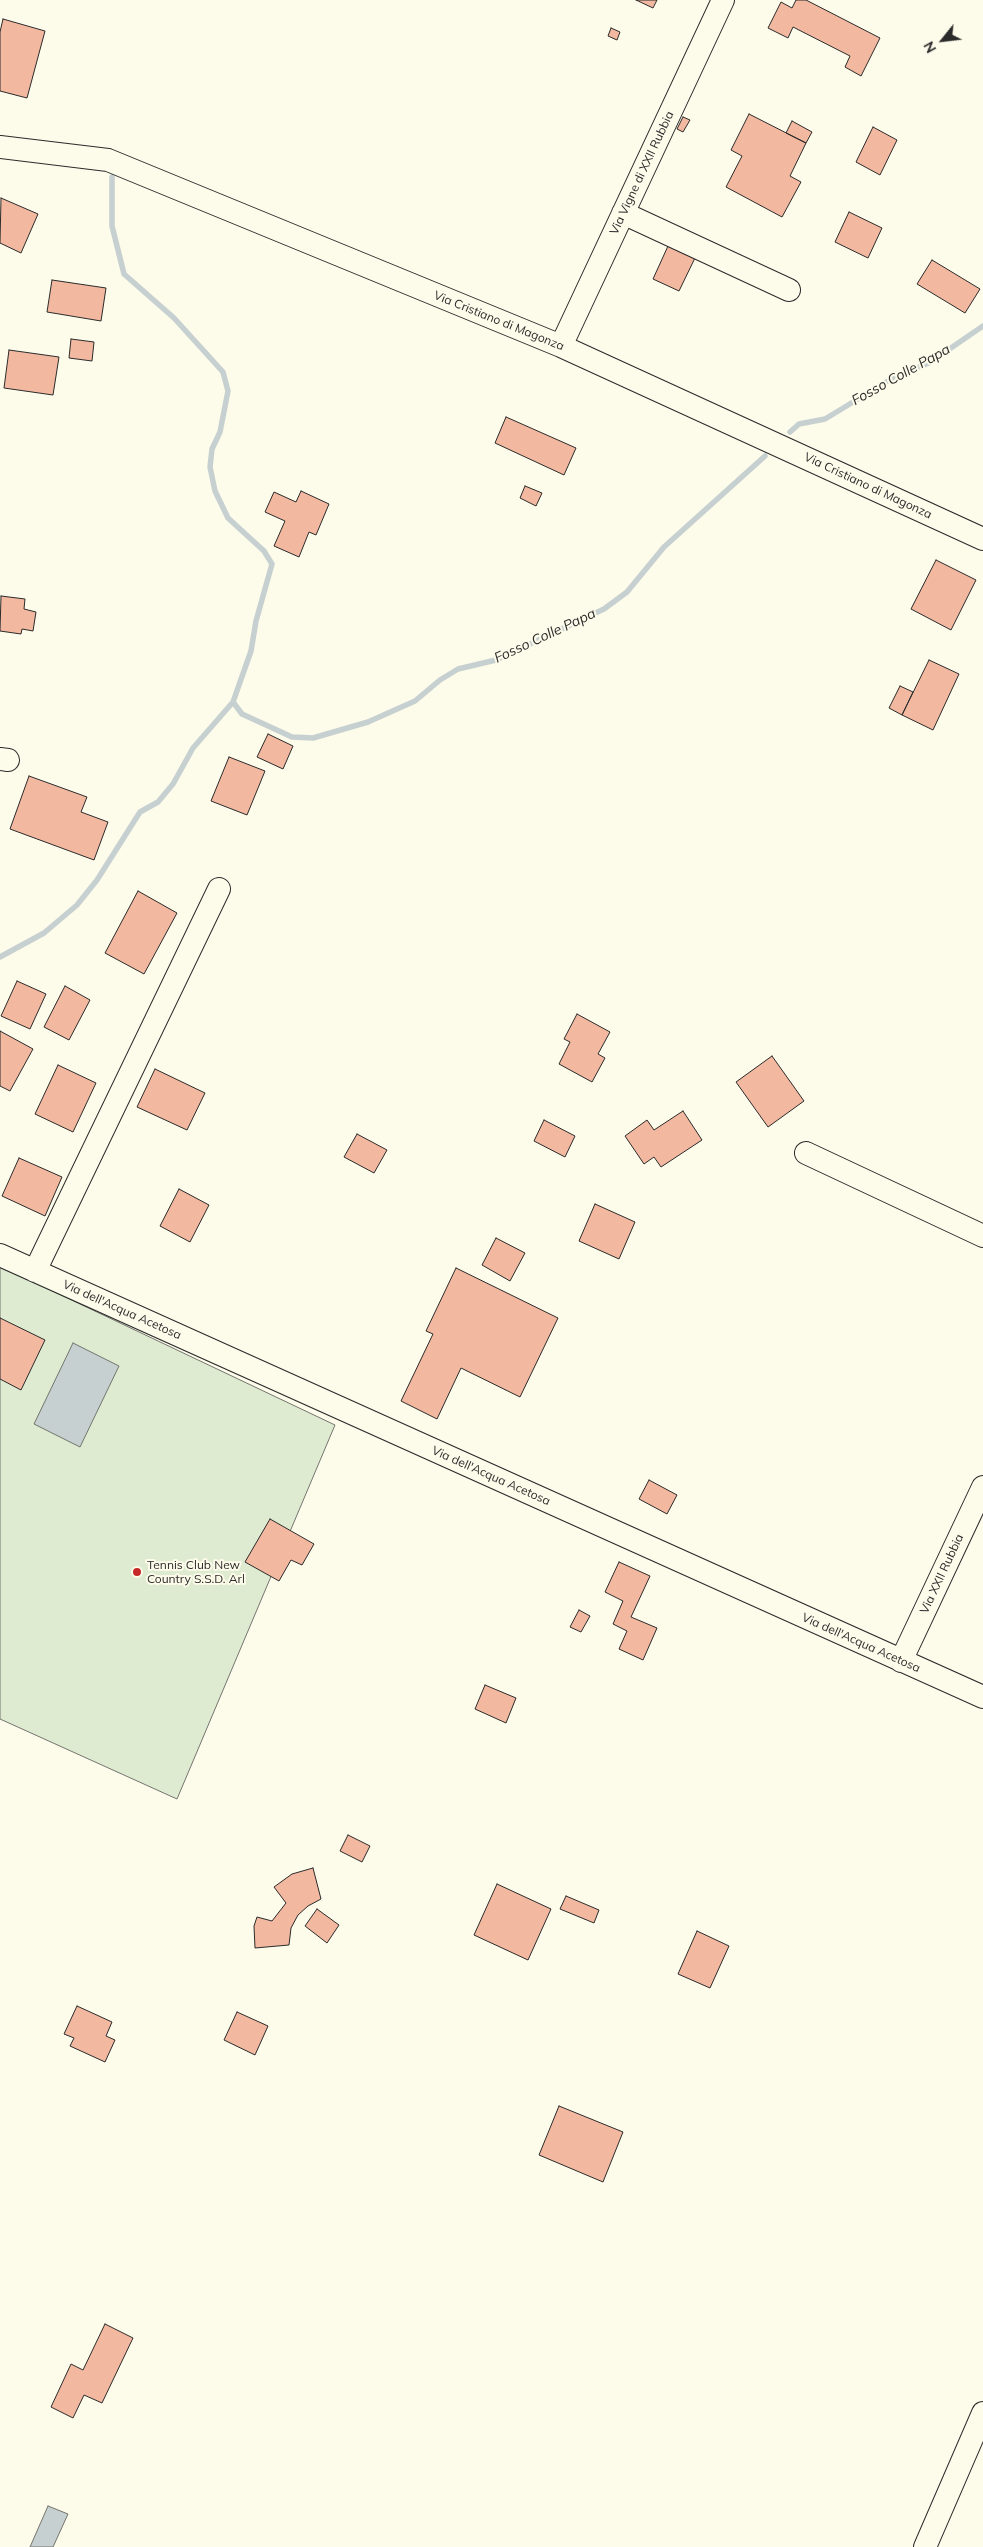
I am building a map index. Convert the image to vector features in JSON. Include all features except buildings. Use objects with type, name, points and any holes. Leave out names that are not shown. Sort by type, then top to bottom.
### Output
[{"type":"street","name":"Via Vigne di XXII Rubbia","points":[[561,346],[723,0]]},
{"type":"street","name":"Via Cristiano di Magonza","points":[[0,147],[108,160],[561,346],[983,539]]},
{"type":"street","points":[[623,213],[789,290]]},
{"type":"street","points":[[35,1271],[219,889]]},
{"type":"street","points":[[806,1153],[983,1236]]},
{"type":"street","name":"Via dell'Acqua Acetosa","points":[[0,1255],[983,1697]]},
{"type":"street","name":"Via XXII Rubbia","points":[[901,1661],[983,1487]]},
{"type":"street","points":[[925,2547],[983,2413]]},
{"type":"green space","name":"Tennis Club New Country S.S.D. Arl","points":[[0,1266],[335,1425],[177,1799],[0,1719]]},
{"type":"shaded area","points":[[73,1343],[119,1366],[80,1447],[34,1424]]},
{"type":"shaded area","points":[[48,2506],[68,2514],[53,2547],[30,2547]]},
{"type":"waterway","points":[[0,957],[44,933],[77,905],[97,880],[140,812],[158,802],[173,784],[193,748],[233,702],[251,651],[256,621],[272,564],[264,551],[228,518],[215,491],[210,467],[212,449],[220,432],[228,391],[223,372],[174,318],[124,274],[112,226],[112,177]]},
{"type":"waterway","name":"Fosso Colle Papa","points":[[790,432],[799,424],[825,419],[896,376],[929,363],[983,326]]},
{"type":"waterway","name":"Fosso Colle Papa","points":[[233,702],[242,714],[292,737],[313,738],[368,722],[415,701],[440,680],[458,669],[496,660],[604,609],[627,592],[664,547],[765,456]]},
{"type":"place","name":"Tennis Club New Country S.S.D. Arl","points":[[137,1572]]}]
